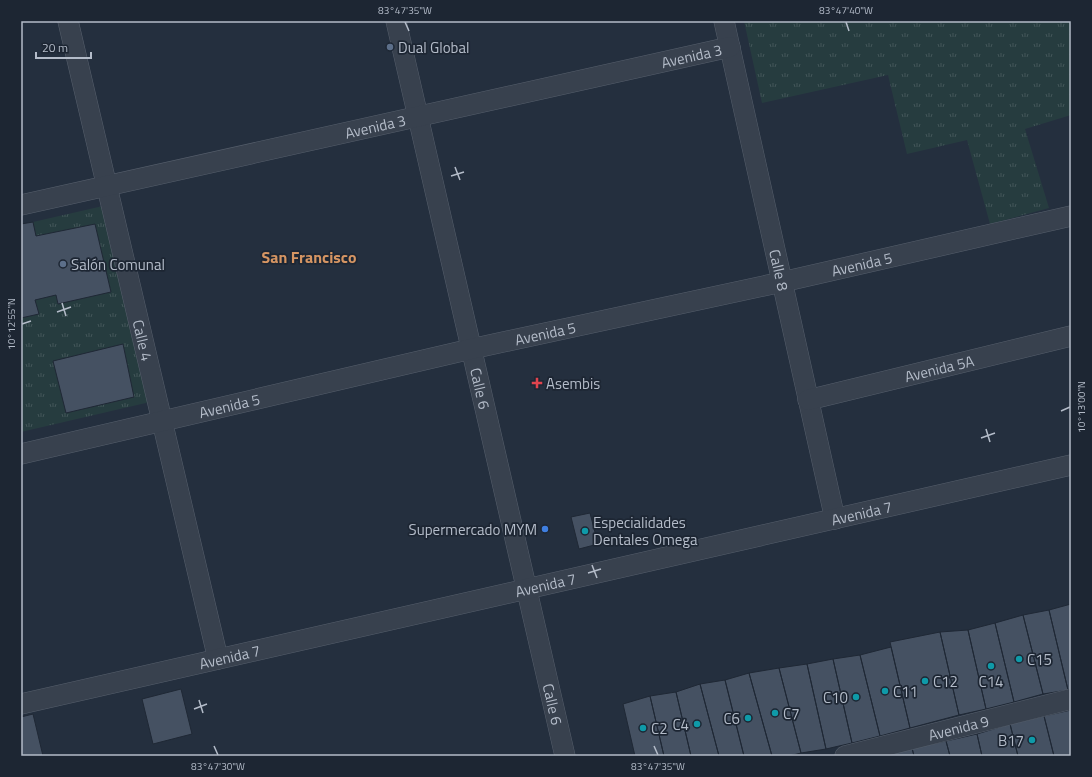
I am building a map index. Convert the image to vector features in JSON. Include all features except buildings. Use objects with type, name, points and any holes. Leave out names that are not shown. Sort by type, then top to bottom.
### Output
[{"type":"street","name":"Calle 4","points":[[68,21],[218,659]]},
{"type":"street","name":"Calle 6","points":[[396,21],[565,756]]},
{"type":"street","name":"Calle 8","points":[[724,21],[835,518]]},
{"type":"street","name":"Avenida 3","points":[[21,205],[730,47]]},
{"type":"street","name":"Avenida 5","points":[[21,454],[471,349],[782,282],[1071,216]]},
{"type":"street","name":"Avenida 5A","points":[[808,400],[1071,336]]},
{"type":"street","name":"Avenida 7","points":[[21,704],[1071,465]]},
{"type":"street","name":"Avenida 9","points":[[846,756],[1071,699]]},
{"type":"green space","points":[[744,21],[1071,21],[1071,115],[1025,129],[1049,208],[990,224],[967,140],[907,154],[888,75],[762,103]]},
{"type":"green space","points":[[103,206],[150,402],[21,432],[21,318],[39,314],[35,300],[56,295],[58,304],[111,292],[36,236],[33,222]],"holes":[[[123,344],[134,397],[66,413],[53,361]]]},
{"type":"place","name":"Dual Global","points":[[390,47]]},
{"type":"place","name":"Salón Comunal","points":[[63,264]]},
{"type":"place","name":"Asembis","points":[[537,383]]},
{"type":"place","name":"Supermercado MYM","points":[[545,529]]},
{"type":"place","name":"Especialidades Dentales Omega","points":[[585,531]]},
{"type":"place","name":"C15","points":[[1019,659]]},
{"type":"place","name":"C14","points":[[991,666]]},
{"type":"place","name":"C12","points":[[925,681]]},
{"type":"place","name":"C11","points":[[885,691]]},
{"type":"place","name":"C10","points":[[856,697]]},
{"type":"place","name":"C7","points":[[775,713]]},
{"type":"place","name":"C6","points":[[748,718]]},
{"type":"place","name":"C4","points":[[697,724]]},
{"type":"place","name":"C2","points":[[643,728]]},
{"type":"place","name":"B17","points":[[1032,740]]},
{"type":"district","name":"San Francisco","points":[[309,257]]}]
